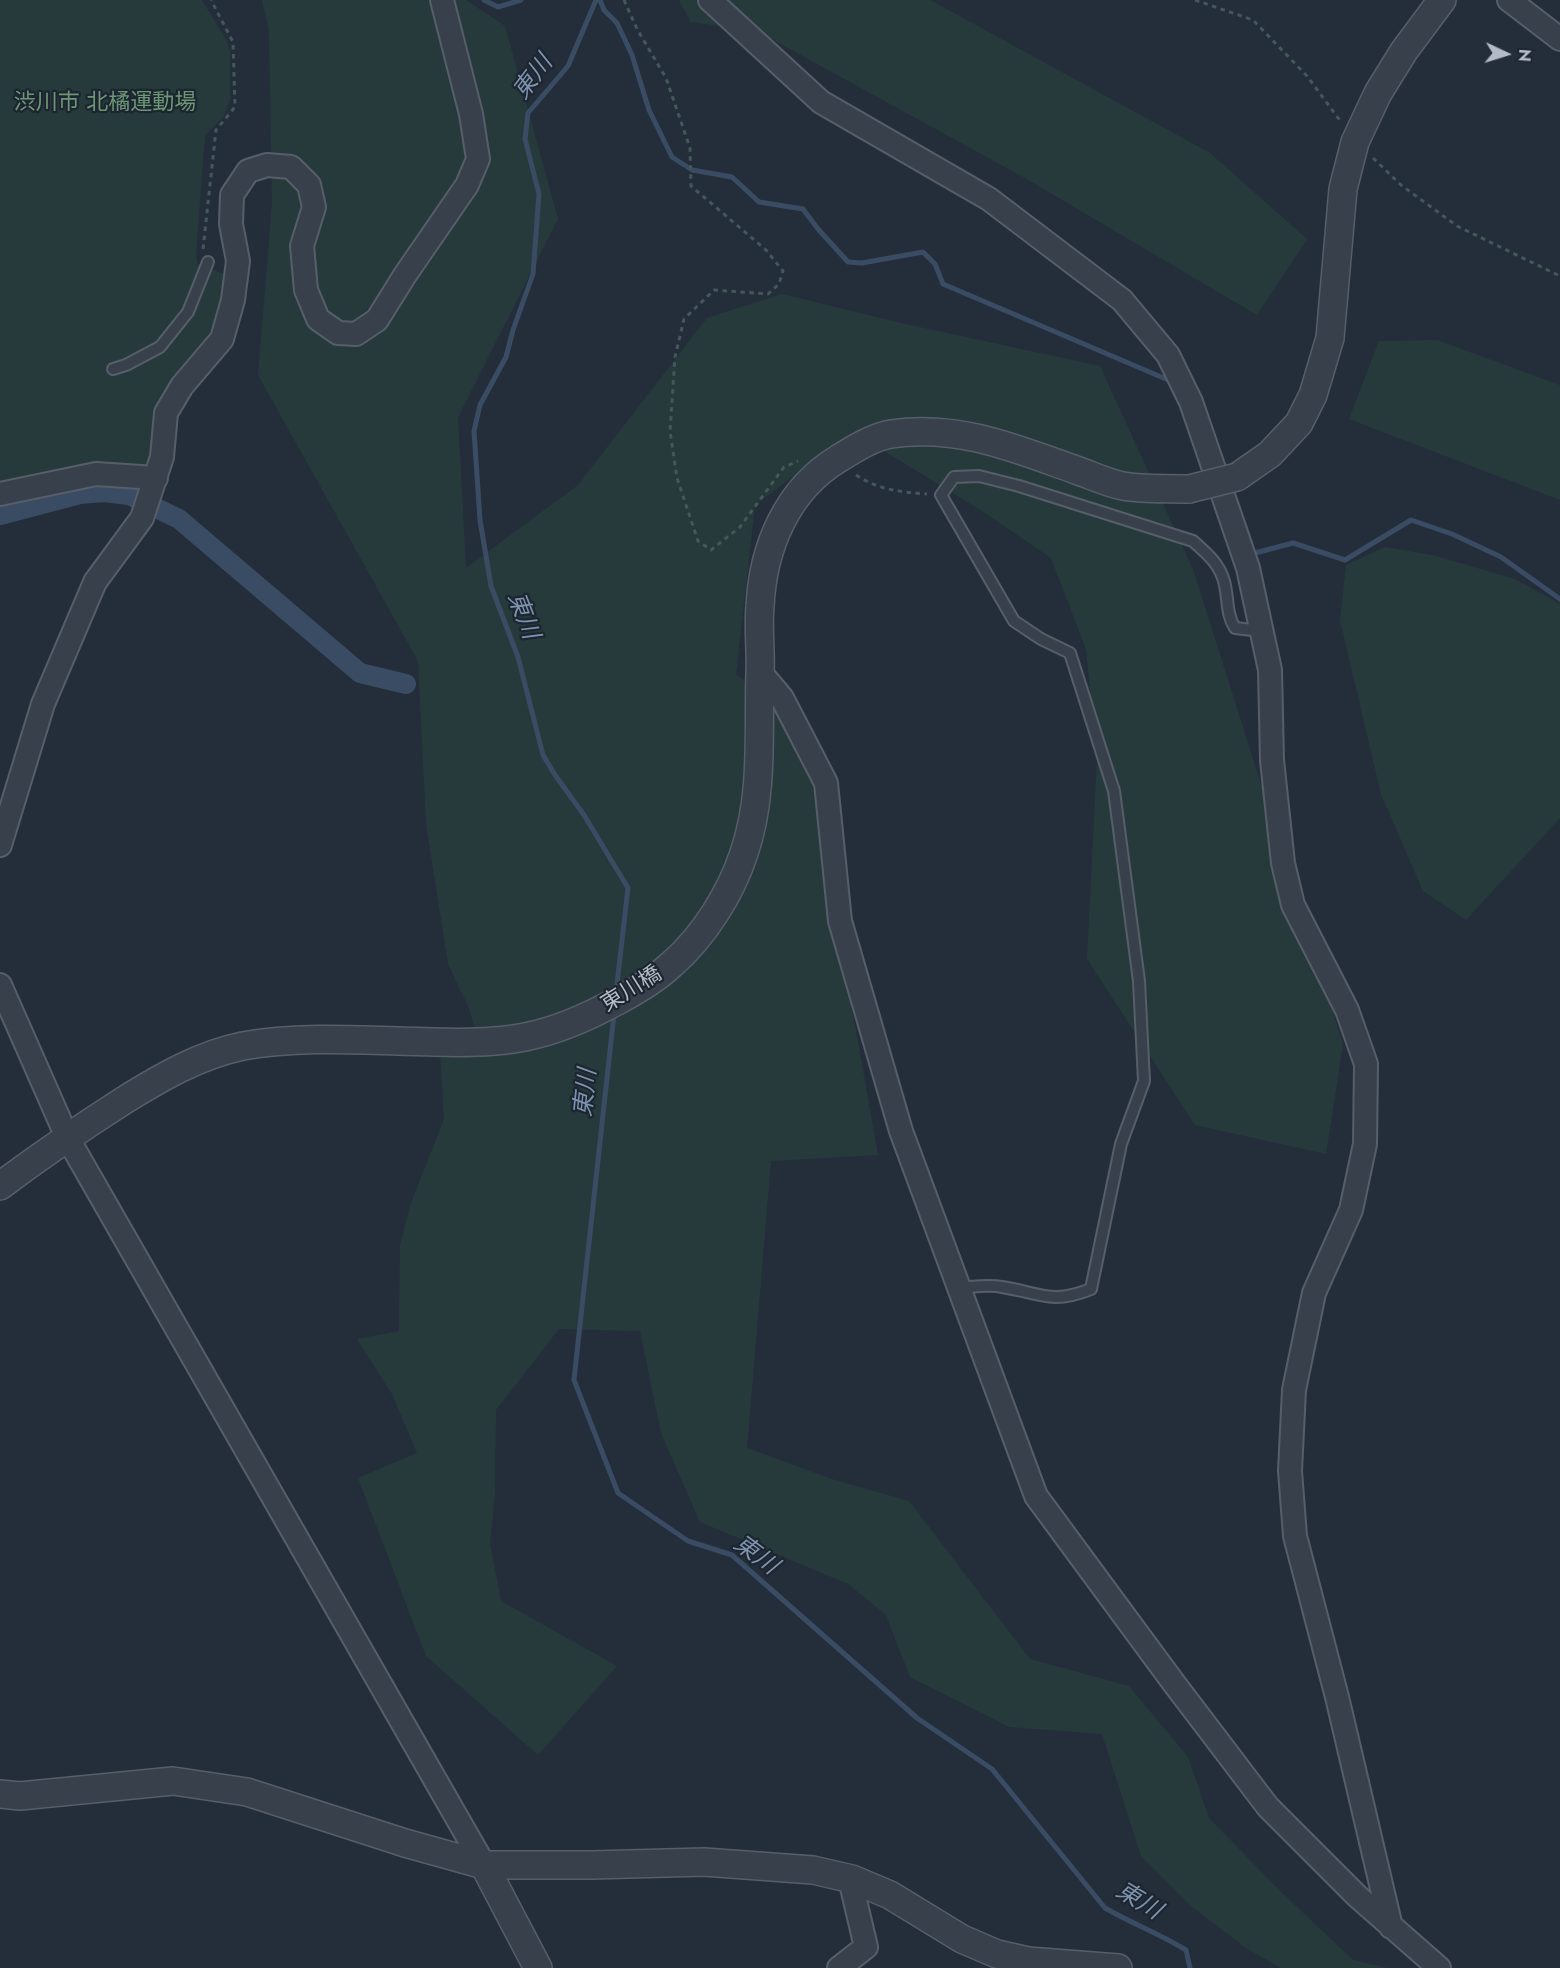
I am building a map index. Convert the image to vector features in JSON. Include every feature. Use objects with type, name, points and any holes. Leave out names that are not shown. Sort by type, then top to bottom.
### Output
[{"type":"street","points":[[0,845],[43,704],[95,582],[142,518],[162,458],[166,413],[182,386],[222,339],[233,300],[238,261],[231,224],[232,195],[249,171],[267,165],[291,167],[309,185],[314,207],[302,246],[306,290],[318,319],[338,333],[356,334],[377,320],[467,185],[478,159],[471,114],[442,0]]},
{"type":"street","points":[[710,0],[820,102],[989,199],[1122,300],[1168,355],[1191,402],[1248,568],[1270,670],[1272,760],[1283,863],[1293,905],[1347,1010],[1366,1064],[1365,1144],[1352,1210],[1314,1293],[1294,1390],[1290,1471],[1295,1536],[1337,1697],[1391,1927]]},
{"type":"street","name":"東川橋","points":[[0,1186],[67,1137],[152,1082],[201,1059],[244,1046],[277,1041],[461,1042],[526,1037],[582,1019],[618,1001],[672,965],[697,937],[731,884],[752,825],[759,787],[759,607],[762,581],[771,544],[784,513],[804,486],[835,460],[885,435],[919,431],[952,433],[995,441],[1124,486],[1189,489],[1237,477],[1270,454],[1299,423],[1313,395],[1329,339],[1343,189],[1355,141],[1378,93],[1404,51],[1442,0]]},
{"type":"street","points":[[1509,0],[1560,39]]},
{"type":"street","points":[[0,494],[96,474],[155,483]]},
{"type":"street","points":[[760,672],[782,698],[826,783],[840,921],[901,1131],[1036,1496],[1268,1807],[1391,1927],[1439,1968]]},
{"type":"street","points":[[0,985],[67,1137],[484,1865],[538,1968]]},
{"type":"street","points":[[0,1794],[20,1796],[173,1781],[247,1792],[405,1843],[484,1865],[704,1862],[813,1870],[850,1879],[890,1895],[962,1939],[997,1954],[1028,1961],[1118,1968]]},
{"type":"street","points":[[839,1968],[866,1947],[850,1879]]},
{"type":"lane","points":[[113,369],[126,365],[160,347],[188,312],[208,262]]},
{"type":"lane","points":[[959,1288],[1000,1286],[1050,1298],[1075,1296],[1091,1289],[1121,1144],[1144,1081],[1139,981],[1114,791],[1070,653],[1041,639],[1014,621],[940,495],[954,477],[979,476],[1019,486],[1193,541],[1213,558],[1223,579],[1229,619],[1235,628],[1261,631]]},
{"type":"path","points":[[208,262],[203,253],[216,130],[235,107],[233,42],[211,0]]},
{"type":"path","points":[[624,0],[666,78],[690,148],[691,186],[766,250],[783,271],[779,284],[768,294],[714,290],[684,319],[675,357],[670,431],[677,478],[698,542],[711,550],[740,526],[784,467],[802,460]]},
{"type":"path","points":[[835,460],[871,485],[897,492],[940,495]]},
{"type":"green space","name":"渋川市 北橘運動場","points":[[0,0],[202,0],[230,50],[230,101],[223,117],[205,135],[196,256],[198,265],[227,275],[223,316],[154,464],[146,473],[0,490]]},
{"type":"green space","points":[[262,0],[466,0],[505,26],[558,219],[458,417],[466,568],[578,485],[707,318],[782,294],[901,323],[1100,366],[1194,572],[1343,1044],[1326,1154],[1195,1125],[1087,959],[1097,760],[1086,649],[1051,558],[982,511],[853,432],[755,505],[736,674],[787,713],[821,783],[832,920],[856,1030],[878,1155],[771,1161],[747,1448],[832,1479],[909,1501],[1030,1659],[1129,1686],[1188,1757],[1209,1818],[1276,1887],[1353,1960],[1388,1968],[1281,1968],[1246,1948],[1191,1906],[1141,1856],[1102,1734],[1009,1727],[910,1677],[886,1615],[848,1584],[700,1522],[661,1433],[640,1331],[559,1329],[496,1410],[495,1493],[490,1544],[501,1601],[617,1666],[538,1755],[426,1656],[358,1478],[417,1453],[392,1394],[357,1339],[399,1331],[400,1245],[411,1203],[444,1119],[440,1053],[476,1033],[469,1008],[448,964],[426,823],[418,661],[258,375],[272,204],[269,32]]},
{"type":"green space","points":[[679,0],[930,0],[1210,153],[1307,239],[1257,315],[1025,178],[757,31],[691,22]]},
{"type":"green space","points":[[1437,340],[1560,385],[1560,500],[1349,419],[1379,341]]},
{"type":"green space","points":[[1385,547],[1432,555],[1515,579],[1560,604],[1560,818],[1466,920],[1423,891],[1381,794],[1340,620],[1346,565]]},
{"type":"waterway","name":"東川","points":[[484,0],[498,7],[521,0]]},
{"type":"waterway","name":"東川","points":[[596,0],[568,66],[528,113],[525,139],[539,194],[533,274],[506,357],[480,405],[474,431],[480,520],[491,586],[518,657],[543,755],[584,815],[628,888],[616,993]]},
{"type":"waterway","points":[[600,0],[604,10],[617,23],[632,55],[649,110],[672,157],[692,170],[732,177],[759,202],[803,209],[848,262],[862,263],[923,252],[935,264],[943,284],[1173,382]]},
{"type":"waterway","points":[[0,515],[80,494],[103,492],[129,495],[179,519],[360,673],[406,684]]},
{"type":"waterway","points":[[1251,554],[1293,543],[1345,560],[1411,520],[1452,534],[1501,557],[1560,599]]},
{"type":"waterway","name":"東川","points":[[614,1014],[574,1380],[618,1493],[688,1541],[732,1555],[917,1718],[992,1769],[1105,1908],[1186,1950],[1190,1968]]}]
